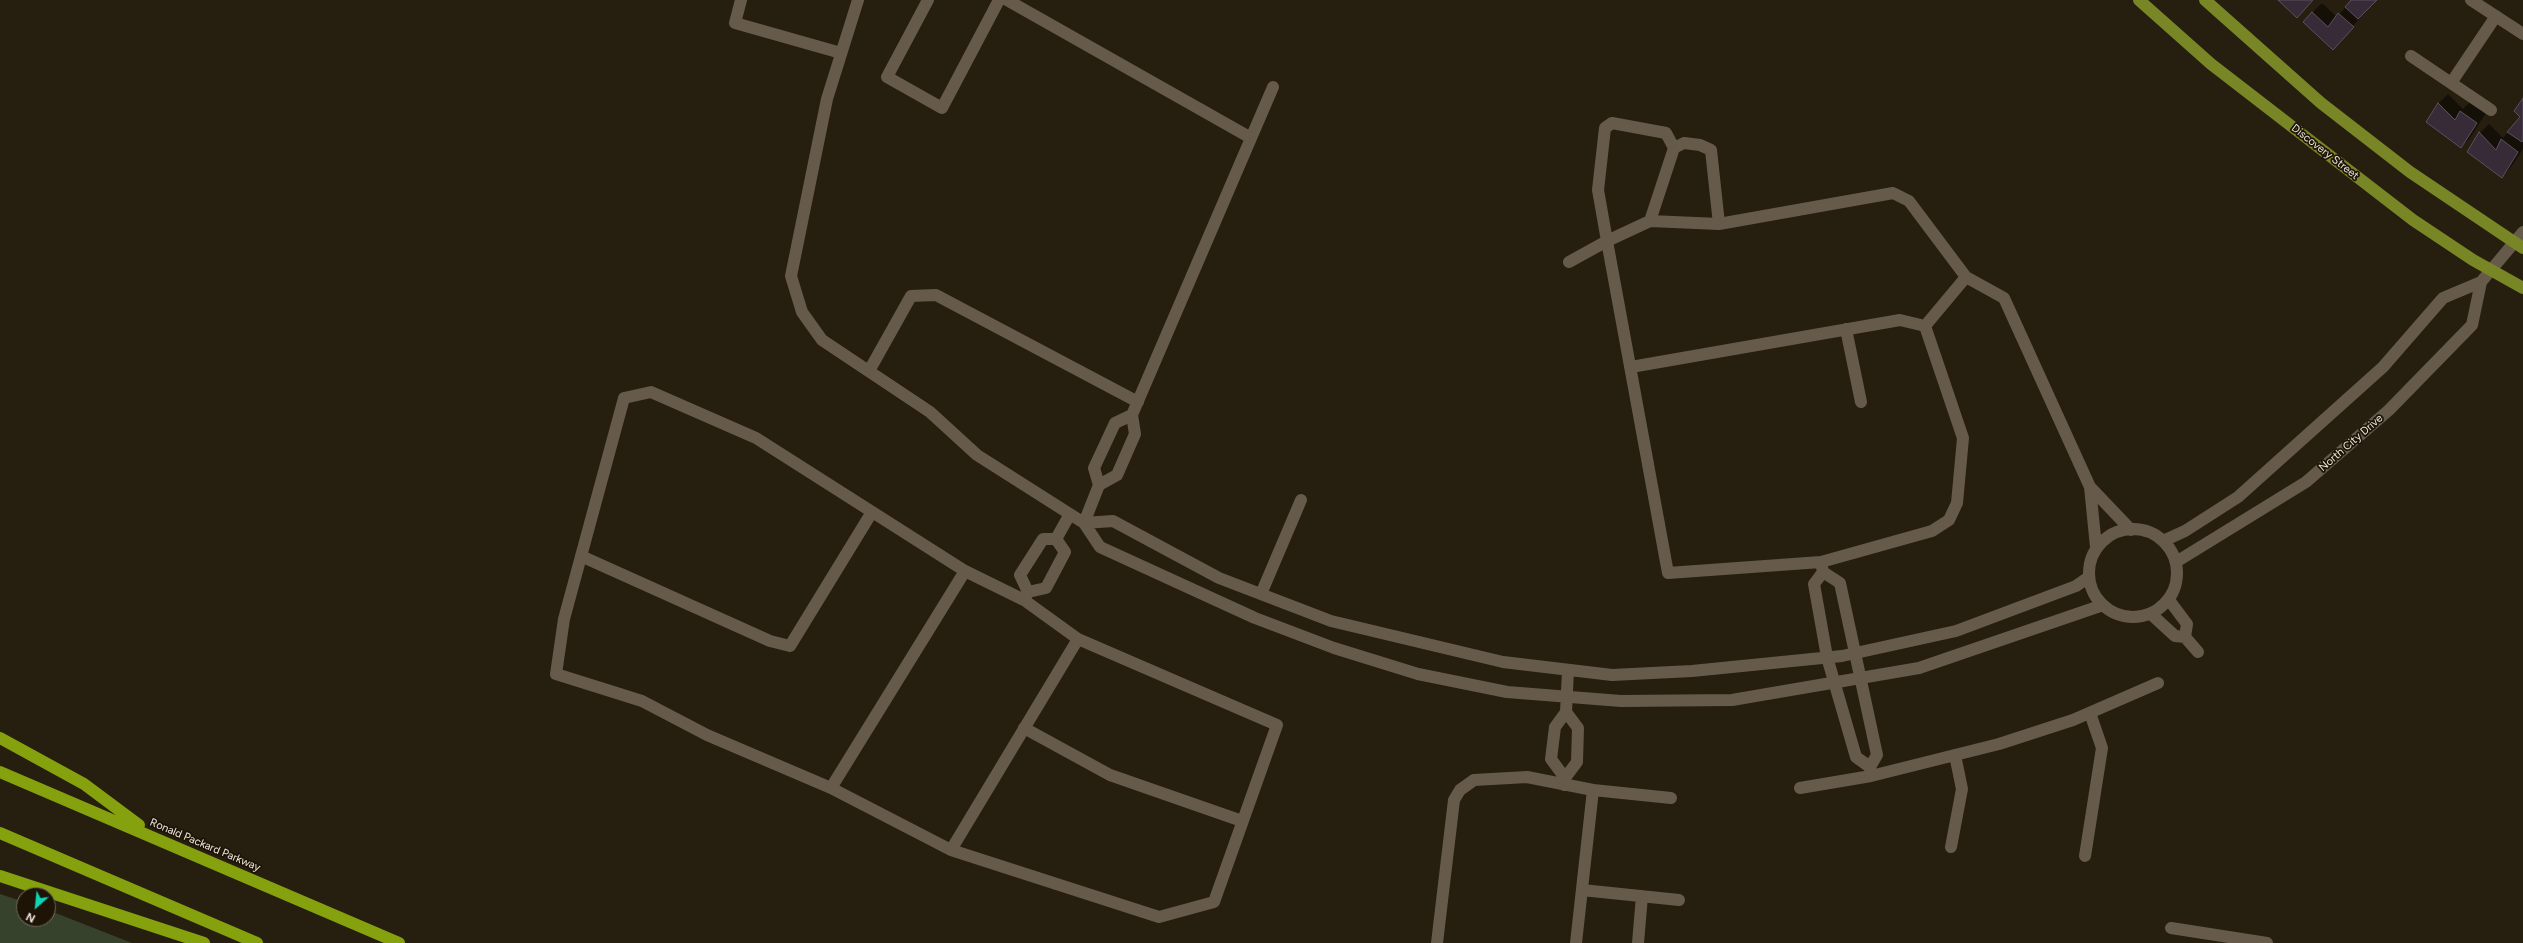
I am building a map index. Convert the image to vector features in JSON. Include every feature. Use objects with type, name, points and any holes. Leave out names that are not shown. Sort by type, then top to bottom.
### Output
[{"type":"highway","points":[[0,738],[84,784],[154,837]]},
{"type":"highway","name":"Ronald Packard Parkway","points":[[0,772],[399,943]]},
{"type":"highway","points":[[0,833],[257,943]]},
{"type":"highway","points":[[0,876],[204,943]]},
{"type":"main road","name":"Discovery Street","points":[[2139,0],[2211,64],[2413,220],[2490,271],[2523,288]]},
{"type":"main road","points":[[2205,0],[2321,103],[2410,172],[2518,245]]},
{"type":"street","points":[[741,0],[735,23],[841,53]]},
{"type":"street","points":[[858,0],[828,99],[791,276],[802,312],[822,340],[930,412],[977,455],[1084,523],[1100,547],[1255,618],[1334,648],[1418,674],[1507,692],[1621,701],[1732,700],[1919,668],[2103,605]]},
{"type":"street","points":[[928,0],[887,77],[942,108],[999,0]]},
{"type":"street","points":[[1007,0],[1252,138]]},
{"type":"street","points":[[2471,0],[2523,34]]},
{"type":"street","points":[[2451,83],[2496,16]]},
{"type":"street","points":[[2411,56],[2491,110]]},
{"type":"street","points":[[1084,523],[1100,485],[1116,475],[1135,434],[1132,415],[1273,87]]},
{"type":"street","points":[[1674,148],[1666,133],[1612,123],[1605,128],[1598,190],[1668,573],[1822,567],[1932,531],[1948,520],[1957,503],[1963,438],[1925,326]]},
{"type":"street","points":[[1650,221],[1674,148],[1684,143],[1700,145],[1711,150],[1719,224]]},
{"type":"street","points":[[1569,262],[1607,241],[1650,221],[1719,224],[1893,193],[1909,201],[1966,278],[2004,298],[2090,487],[2096,547],[2089,577],[2095,596],[2103,605],[2114,613],[2138,617],[2151,614],[2168,600],[2175,588],[2177,575],[2176,562],[2163,541],[2153,534],[2131,530],[2118,532],[2096,547]]},
{"type":"street","name":"North City Drive","points":[[2176,562],[2306,482],[2389,410],[2472,325],[2482,282],[2490,271],[2518,245],[2523,232]]},
{"type":"street","points":[[1925,326],[1966,278]]},
{"type":"street","points":[[2163,541],[2185,531],[2238,497],[2383,367],[2442,298],[2482,282]]},
{"type":"street","points":[[868,371],[911,296],[936,294],[1138,402]]},
{"type":"street","points":[[1631,367],[1900,320],[1925,326]]},
{"type":"street","points":[[1846,329],[1861,402]]},
{"type":"street","points":[[651,392],[756,438],[965,571],[1026,596],[1078,639],[1277,725],[1214,902],[1159,917],[952,850],[831,788],[707,735],[642,701],[556,674],[564,619],[581,556],[624,398],[651,392]]},
{"type":"street","points":[[1100,485],[1094,468],[1115,423],[1132,415]]},
{"type":"street","points":[[2090,487],[2131,530]]},
{"type":"street","points":[[1261,594],[1301,500]]},
{"type":"street","points":[[581,556],[770,641],[790,646],[872,512]]},
{"type":"street","points":[[1056,539],[1070,514]]},
{"type":"street","points":[[1084,523],[1113,520],[1219,578],[1331,621],[1503,662],[1612,675],[1692,671],[1856,653],[1956,631],[2076,586],[2089,577]]},
{"type":"street","points":[[1026,596],[1020,575],[1043,539],[1056,539]]},
{"type":"street","points":[[1026,596],[1046,588],[1065,552],[1056,539]]},
{"type":"street","points":[[1822,567],[1840,583],[1877,756],[1870,772]]},
{"type":"street","points":[[1822,567],[1814,584],[1827,657],[1856,757],[1870,772]]},
{"type":"street","points":[[831,788],[965,571]]},
{"type":"street","points":[[2168,600],[2187,624],[2185,637]]},
{"type":"street","points":[[2151,614],[2175,636],[2185,637],[2198,652]]},
{"type":"street","points":[[952,850],[1078,639]]},
{"type":"street","points":[[1564,781],[1551,760],[1555,727],[1566,712],[1568,670]]},
{"type":"street","points":[[1800,788],[1956,755],[1999,744],[2090,712],[2158,683]]},
{"type":"street","points":[[1564,781],[1577,762],[1578,728],[1566,712]]},
{"type":"street","points":[[2085,856],[2102,748],[2090,712]]},
{"type":"street","points":[[1024,728],[1110,775],[1242,821]]},
{"type":"street","points":[[1951,847],[1962,789],[1956,755]]},
{"type":"street","points":[[1437,943],[1454,800],[1460,790],[1474,780],[1527,777],[1564,781],[1593,790],[1671,798]]},
{"type":"street","points":[[1576,943],[1593,790]]},
{"type":"street","points":[[1582,890],[1678,900]]},
{"type":"street","points":[[1638,943],[1642,896]]},
{"type":"street","points":[[2171,928],[2267,943]]},
{"type":"green space","points":[[0,894],[16,899],[16,927],[56,927],[56,913],[132,943],[0,943]]},
{"type":"building","points":[[2278,0],[2313,0],[2297,18]]},
{"type":"building","points":[[2351,0],[2377,0],[2358,19],[2345,7]]},
{"type":"building","points":[[2312,12],[2328,27],[2338,13],[2354,27],[2333,50],[2303,22]]},
{"type":"building","points":[[2523,98],[2522,142],[2507,132],[2520,117],[2514,111]]},
{"type":"building","points":[[2438,103],[2455,120],[2460,111],[2477,123],[2461,148],[2426,122]]},
{"type":"building","points":[[2479,132],[2496,150],[2501,139],[2518,152],[2502,178],[2467,152]]}]
